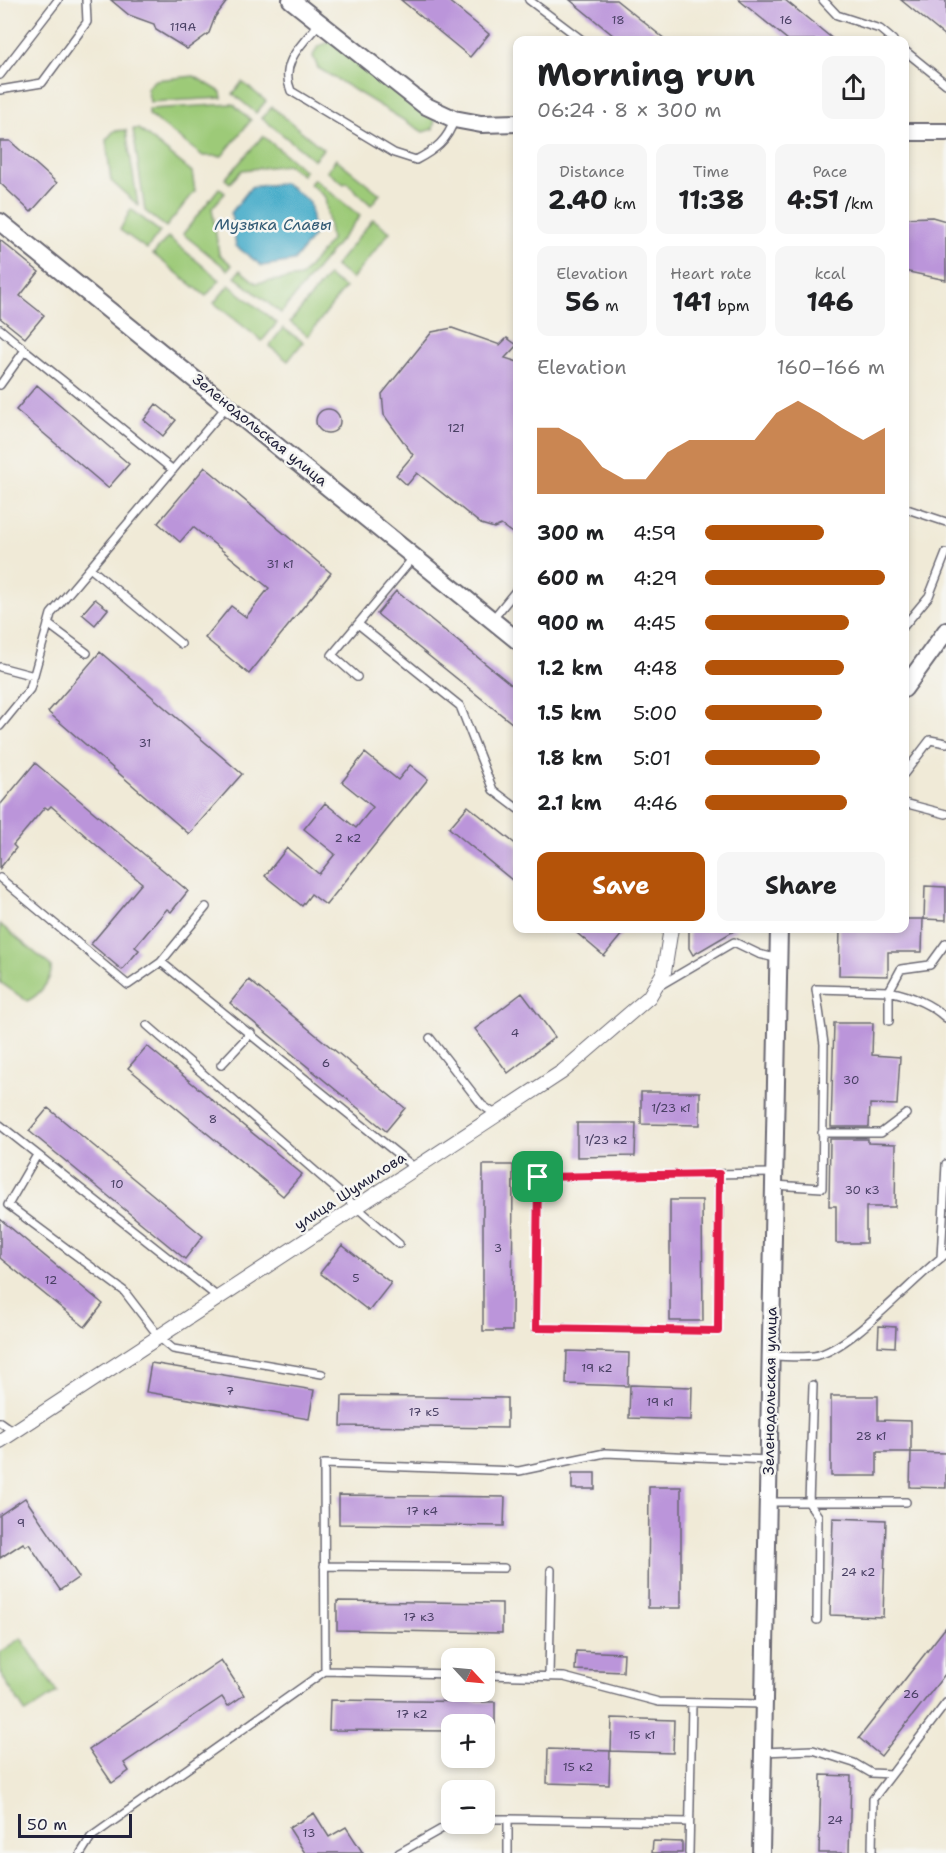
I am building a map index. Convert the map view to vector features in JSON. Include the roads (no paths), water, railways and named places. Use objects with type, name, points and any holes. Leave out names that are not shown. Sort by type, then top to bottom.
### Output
[{"type":"street","points":[[291,0],[424,105],[454,119],[481,124],[513,123]]},
{"type":"street","points":[[909,132],[946,132]]},
{"type":"street","name":"Зеленодольская улица","points":[[0,222],[513,636]]},
{"type":"street","points":[[909,682],[946,631]]},
{"type":"street","name":"улица Шумилова","points":[[0,1441],[562,1072],[649,997],[664,972],[669,933]]},
{"type":"street","name":"Зеленодольская улица","points":[[761,1853],[779,933]]},
{"type":"lane","points":[[0,75],[58,0]]},
{"type":"lane","points":[[0,90],[42,83],[87,22],[86,0]]},
{"type":"lane","points":[[529,0],[577,36]]},
{"type":"lane","points":[[823,0],[837,15],[880,29],[888,36]]},
{"type":"lane","points":[[320,22],[288,64],[286,80],[291,91],[394,153],[416,160],[432,152],[449,134],[454,119]]},
{"type":"lane","points":[[909,54],[946,84]]},
{"type":"lane","points":[[0,329],[173,470]]},
{"type":"lane","points":[[0,385],[26,350]]},
{"type":"lane","points":[[0,726],[30,689],[51,614],[228,405]]},
{"type":"lane","points":[[909,510],[946,522]]},
{"type":"lane","points":[[909,620],[929,596],[946,553]]},
{"type":"lane","points":[[357,677],[332,655],[415,556]]},
{"type":"lane","points":[[90,568],[181,644]]},
{"type":"lane","points":[[492,620],[513,594]]},
{"type":"lane","points":[[48,624],[87,653]]},
{"type":"lane","points":[[358,624],[460,706],[494,790],[513,805]]},
{"type":"lane","points":[[0,667],[34,676]]},
{"type":"lane","points":[[909,767],[930,740],[946,743]]},
{"type":"lane","points":[[909,804],[946,814]]},
{"type":"lane","points":[[0,878],[128,985],[160,962],[206,907]]},
{"type":"lane","points":[[649,997],[662,984],[734,942],[759,954],[779,959]]},
{"type":"lane","points":[[889,1021],[890,991],[901,969],[930,965],[946,942]]},
{"type":"lane","points":[[160,962],[416,1168]]},
{"type":"lane","points":[[719,1174],[718,1331],[536,1328],[538,1177],[719,1174],[774,1179],[822,1188],[824,1044],[816,989],[890,991],[909,996],[936,1008],[946,1018]]},
{"type":"lane","points":[[147,1025],[357,1206],[375,1226],[399,1244]]},
{"type":"lane","points":[[221,1065],[251,1033]]},
{"type":"lane","points":[[430,1038],[482,1105],[498,1116]]},
{"type":"lane","points":[[822,1133],[881,1133],[906,1114]]},
{"type":"lane","points":[[0,1125],[219,1298]]},
{"type":"lane","points":[[37,1155],[8,1206],[124,1291],[160,1338],[173,1349],[322,1374]]},
{"type":"lane","points":[[771,1356],[813,1356],[831,1350],[876,1316],[943,1256],[943,1178],[946,1164]]},
{"type":"lane","points":[[813,1385],[809,1503],[818,1516],[817,1620]]},
{"type":"lane","points":[[0,1422],[14,1432]]},
{"type":"lane","points":[[325,1671],[324,1464],[519,1471],[605,1453],[769,1461]]},
{"type":"lane","points":[[768,1502],[906,1502]]},
{"type":"lane","points":[[324,1566],[504,1568]]},
{"type":"lane","points":[[549,1677],[551,1570]]},
{"type":"lane","points":[[81,1853],[91,1837],[325,1671],[441,1674]]},
{"type":"lane","points":[[495,1675],[564,1677],[659,1702],[764,1704]]},
{"type":"lane","points":[[688,1853],[692,1702]]},
{"type":"lane","points":[[872,1853],[873,1799],[946,1703]]},
{"type":"lane","points":[[763,1752],[813,1750],[854,1763],[872,1773],[891,1774]]},
{"type":"lane","points":[[495,1819],[689,1821]]},
{"type":"lane","points":[[508,1819],[508,1853]]},
{"type":"lane","points":[[399,1853],[441,1829]]},
{"type":"water","name":"Музыка Славы","points":[[284,183],[310,202],[314,235],[294,261],[262,266],[236,246],[231,213],[251,187]]}]
